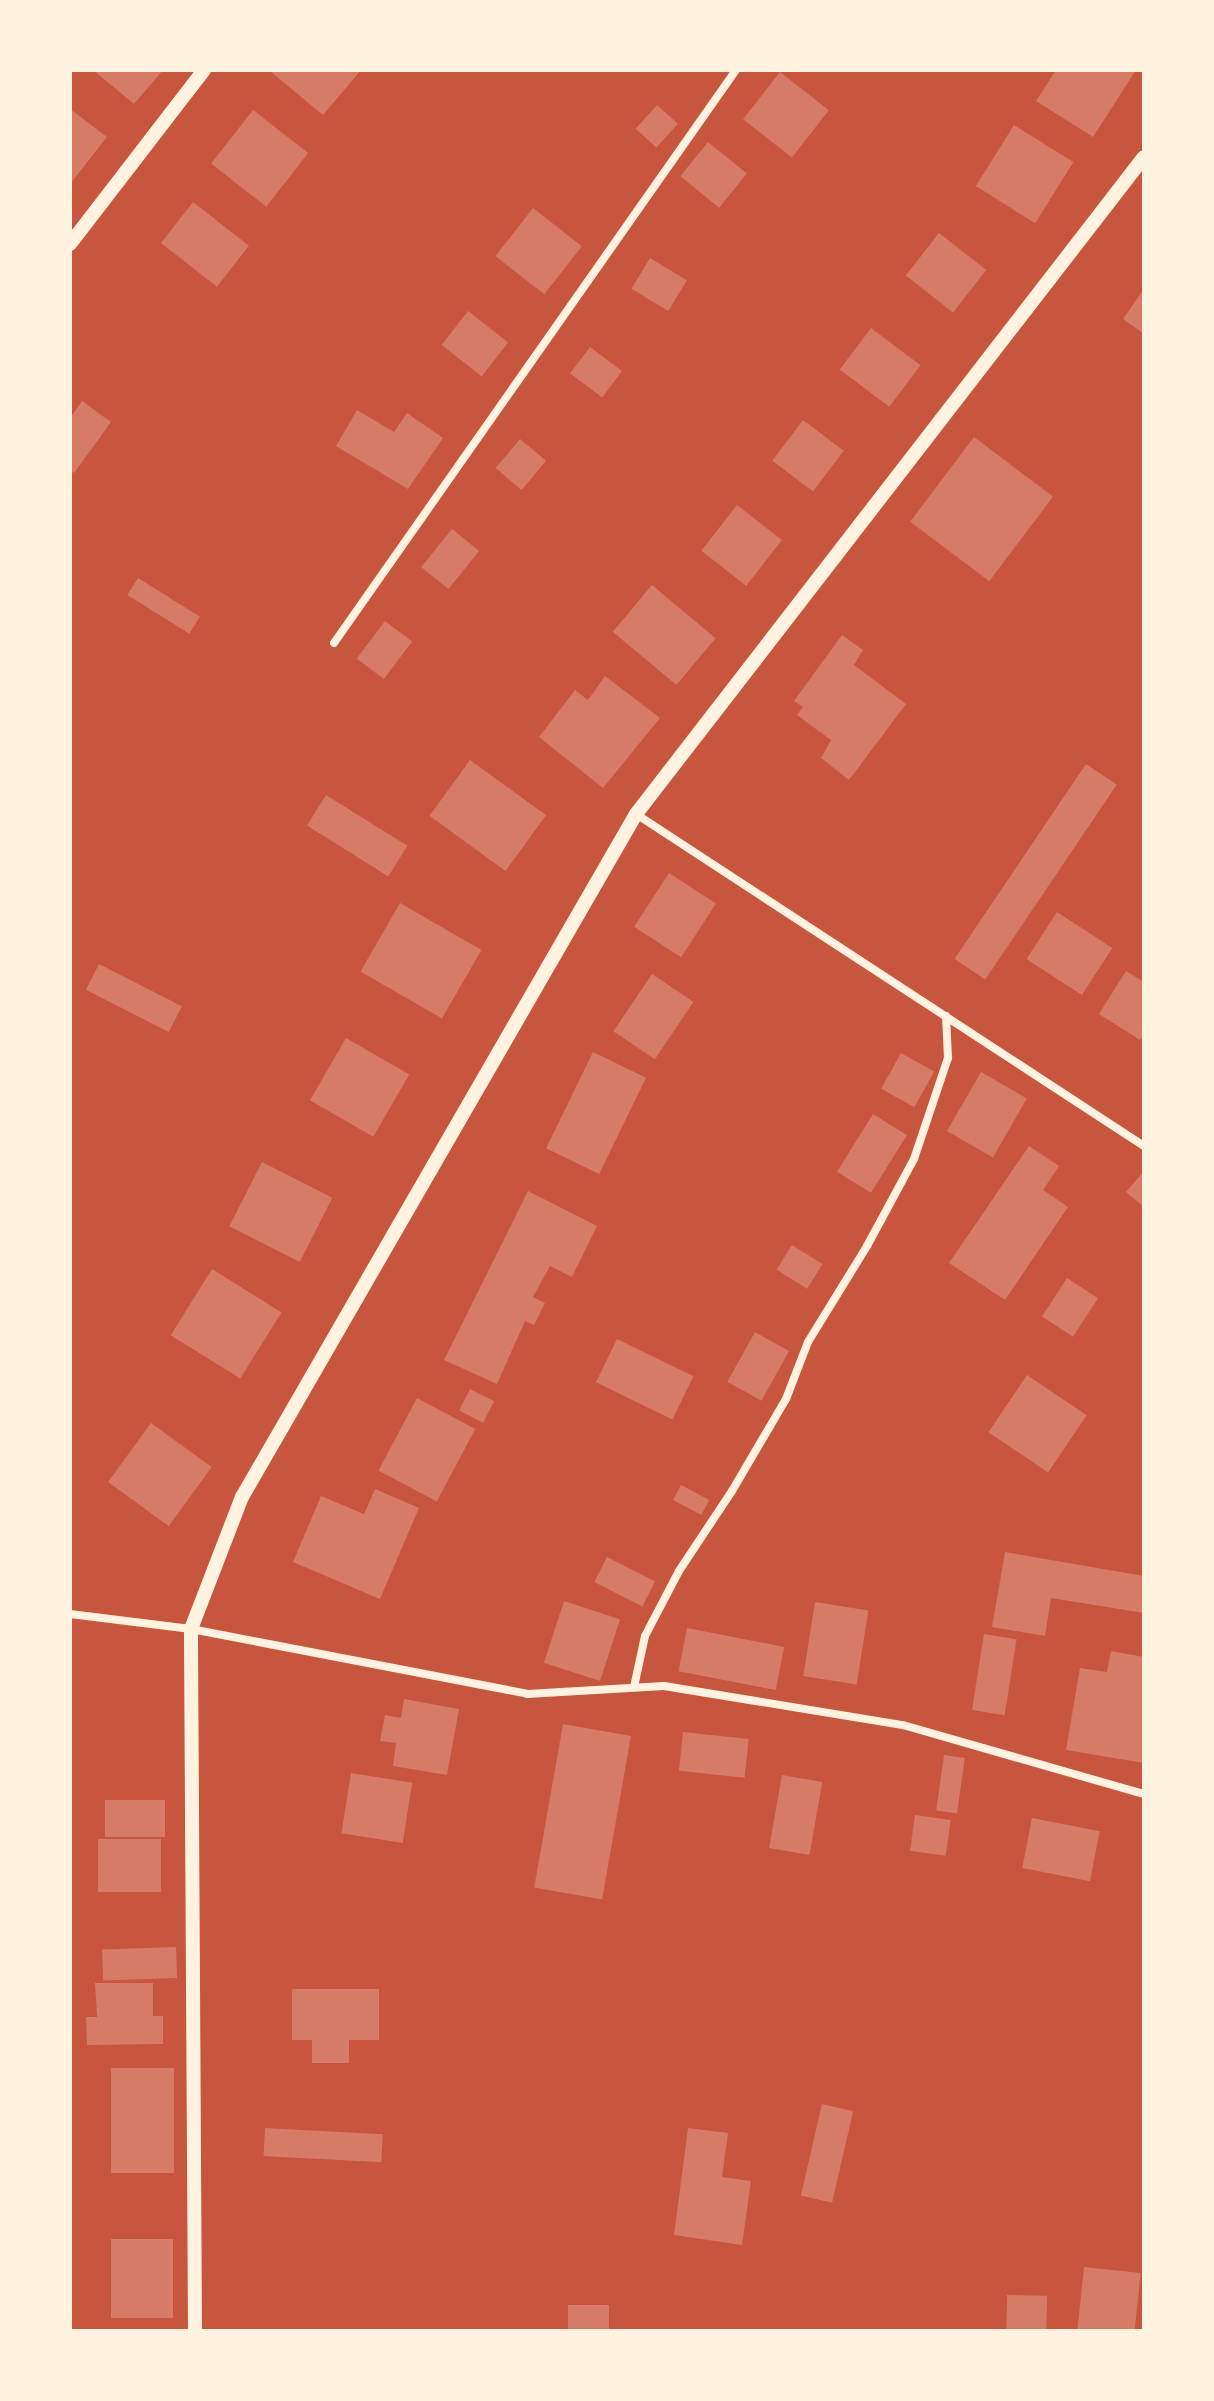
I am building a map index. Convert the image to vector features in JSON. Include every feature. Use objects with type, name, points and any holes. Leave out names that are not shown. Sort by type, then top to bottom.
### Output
[{"type":"street","points":[[70,244],[204,70]]},
{"type":"street","points":[[334,643],[736,70]]},
{"type":"street","points":[[195,2331],[191,1629],[242,1497],[636,814],[1144,157]]},
{"type":"street","points":[[636,814],[1144,1146]]},
{"type":"street","points":[[634,1687],[645,1636],[679,1571],[732,1491],[786,1399],[808,1342],[867,1246],[914,1159],[948,1058],[946,1016]]},
{"type":"street","points":[[70,1614],[191,1629],[527,1694],[664,1686],[903,1725],[1144,1794]]},
{"type":"building","points":[[93,70],[163,70],[134,104]]},
{"type":"building","points":[[361,70],[323,115],[271,72]]},
{"type":"building","points":[[1056,70],[1136,70],[1093,137],[1036,101]]},
{"type":"building","points":[[780,72],[829,110],[792,157],[743,119]]},
{"type":"building","points":[[657,105],[678,124],[656,148],[636,129]]},
{"type":"building","points":[[70,109],[107,137],[70,184]]},
{"type":"building","points":[[253,110],[308,153],[266,207],[211,164]]},
{"type":"building","points":[[1014,125],[1073,162],[1035,223],[976,186]]},
{"type":"building","points":[[708,142],[747,173],[719,208],[680,176]]},
{"type":"building","points":[[193,202],[249,246],[217,287],[161,243]]},
{"type":"building","points":[[533,208],[582,246],[544,294],[495,256]]},
{"type":"building","points":[[939,233],[986,270],[953,312],[906,276]]},
{"type":"building","points":[[650,258],[687,280],[668,311],[631,289]]},
{"type":"building","points":[[1144,289],[1144,334],[1123,319]]},
{"type":"building","points":[[468,311],[508,342],[482,376],[442,345]]},
{"type":"building","points":[[871,328],[921,365],[889,407],[840,370]]},
{"type":"building","points":[[590,347],[622,371],[602,397],[570,373]]},
{"type":"building","points":[[82,401],[111,422],[74,473],[70,470],[70,418]]},
{"type":"building","points":[[357,410],[394,432],[407,413],[443,438],[408,489],[336,446]]},
{"type":"building","points":[[803,420],[844,451],[813,491],[772,461]]},
{"type":"building","points":[[974,437],[1053,497],[989,581],[910,522]]},
{"type":"building","points":[[520,439],[546,461],[522,490],[496,468]]},
{"type":"building","points":[[737,505],[782,540],[746,586],[701,551]]},
{"type":"building","points":[[452,529],[479,551],[448,589],[421,567]]},
{"type":"building","points":[[138,578],[200,617],[189,634],[127,595]]},
{"type":"building","points":[[652,585],[716,638],[676,685],[613,632]]},
{"type":"building","points":[[385,621],[412,641],[384,679],[357,659]]},
{"type":"building","points":[[842,635],[863,650],[854,665],[906,704],[849,780],[821,758],[831,740],[797,715],[803,707],[794,701]]},
{"type":"building","points":[[605,676],[660,718],[603,788],[539,737],[575,690],[588,700]]},
{"type":"building","points":[[470,760],[546,815],[505,871],[429,816]]},
{"type":"building","points":[[1086,764],[1117,785],[985,980],[955,959]]},
{"type":"building","points":[[326,795],[407,846],[388,876],[307,826]]},
{"type":"building","points":[[669,873],[716,903],[681,957],[634,927]]},
{"type":"building","points":[[400,903],[481,950],[442,1018],[360,971]]},
{"type":"building","points":[[1057,912],[1112,948],[1082,995],[1027,959]]},
{"type":"building","points":[[99,964],[182,1006],[169,1032],[86,990]]},
{"type":"building","points":[[1126,971],[1144,982],[1144,1034],[1140,1040],[1099,1014]]},
{"type":"building","points":[[652,974],[693,1002],[655,1059],[613,1031]]},
{"type":"building","points":[[346,1038],[409,1074],[373,1137],[310,1100]]},
{"type":"building","points":[[593,1052],[646,1078],[599,1174],[546,1148]]},
{"type":"building","points":[[901,1053],[934,1071],[914,1107],[881,1089]]},
{"type":"building","points":[[981,1072],[1027,1098],[993,1157],[947,1131]]},
{"type":"building","points":[[873,1114],[907,1135],[871,1193],[837,1172]]},
{"type":"building","points":[[1029,1146],[1059,1166],[1043,1190],[1068,1207],[1005,1300],[949,1263]]},
{"type":"building","points":[[262,1162],[332,1198],[300,1262],[229,1226]]},
{"type":"building","points":[[1144,1171],[1144,1207],[1126,1192]]},
{"type":"building","points":[[528,1191],[597,1226],[572,1277],[550,1266],[533,1297],[545,1303],[534,1325],[525,1321],[497,1384],[444,1360]]},
{"type":"building","points":[[792,1245],[823,1264],[807,1289],[777,1270]]},
{"type":"building","points":[[212,1269],[282,1312],[240,1379],[171,1335]]},
{"type":"building","points":[[1067,1278],[1098,1298],[1073,1337],[1042,1317]]},
{"type":"building","points":[[755,1332],[789,1351],[761,1401],[727,1382]]},
{"type":"building","points":[[617,1339],[693,1376],[672,1419],[596,1382]]},
{"type":"building","points":[[1027,1375],[1087,1415],[1048,1472],[988,1432]]},
{"type":"building","points":[[470,1389],[494,1401],[483,1423],[459,1410]]},
{"type":"building","points":[[417,1398],[475,1429],[437,1501],[379,1470]]},
{"type":"building","points":[[151,1423],[212,1467],[169,1526],[108,1482]]},
{"type":"building","points":[[681,1485],[709,1500],[701,1515],[673,1500]]},
{"type":"building","points":[[375,1489],[419,1508],[380,1599],[293,1562],[321,1496],[364,1514]]},
{"type":"building","points":[[1005,1552],[1144,1576],[1144,1613],[1051,1598],[1045,1636],[992,1627]]},
{"type":"building","points":[[607,1557],[655,1582],[642,1606],[594,1582]]},
{"type":"building","points":[[564,1601],[620,1619],[600,1681],[544,1663]]},
{"type":"building","points":[[815,1602],[868,1610],[857,1685],[803,1676]]},
{"type":"building","points":[[687,1628],[784,1647],[776,1690],[679,1671]]},
{"type":"building","points":[[984,1634],[1017,1639],[1005,1715],[972,1710]]},
{"type":"building","points":[[1111,1651],[1144,1657],[1144,1763],[1066,1750],[1080,1668],[1107,1672]]},
{"type":"building","points":[[404,1699],[459,1709],[447,1775],[393,1766],[396,1743],[380,1741],[385,1715],[401,1718]]},
{"type":"building","points":[[563,1724],[631,1736],[602,1899],[534,1887]]},
{"type":"building","points":[[683,1732],[749,1739],[745,1778],[679,1771]]},
{"type":"building","points":[[944,1755],[965,1758],[957,1813],[936,1810]]},
{"type":"building","points":[[351,1773],[412,1783],[403,1843],[341,1833]]},
{"type":"building","points":[[782,1775],[822,1782],[810,1855],[769,1848]]},
{"type":"building","points":[[105,1800],[165,1800],[165,1837],[105,1837]]},
{"type":"building","points":[[915,1815],[951,1820],[946,1856],[910,1851]]},
{"type":"building","points":[[1032,1818],[1100,1831],[1090,1881],[1022,1868]]},
{"type":"building","points":[[98,1839],[161,1839],[161,1892],[98,1892]]},
{"type":"building","points":[[176,1947],[177,1978],[103,1981],[102,1950]]},
{"type":"building","points":[[95,1983],[153,1983],[153,2016],[163,2016],[163,2044],[87,2045],[86,2017],[97,2017]]},
{"type":"building","points":[[292,1989],[379,1989],[379,2040],[349,2040],[349,2063],[312,2063],[312,2040],[292,2040]]},
{"type":"building","points":[[111,2068],[174,2068],[174,2173],[111,2173]]},
{"type":"building","points":[[822,2104],[853,2111],[832,2203],[801,2196]]},
{"type":"building","points":[[265,2128],[383,2134],[381,2162],[264,2156]]},
{"type":"building","points":[[688,2128],[728,2133],[722,2177],[751,2181],[742,2245],[674,2235]]},
{"type":"building","points":[[111,2239],[173,2239],[173,2318],[111,2318]]},
{"type":"building","points":[[1084,2267],[1141,2273],[1135,2331],[1077,2331]]},
{"type":"building","points":[[1007,2295],[1047,2296],[1046,2331],[1006,2331]]},
{"type":"building","points":[[568,2305],[609,2305],[609,2331],[568,2331]]}]
